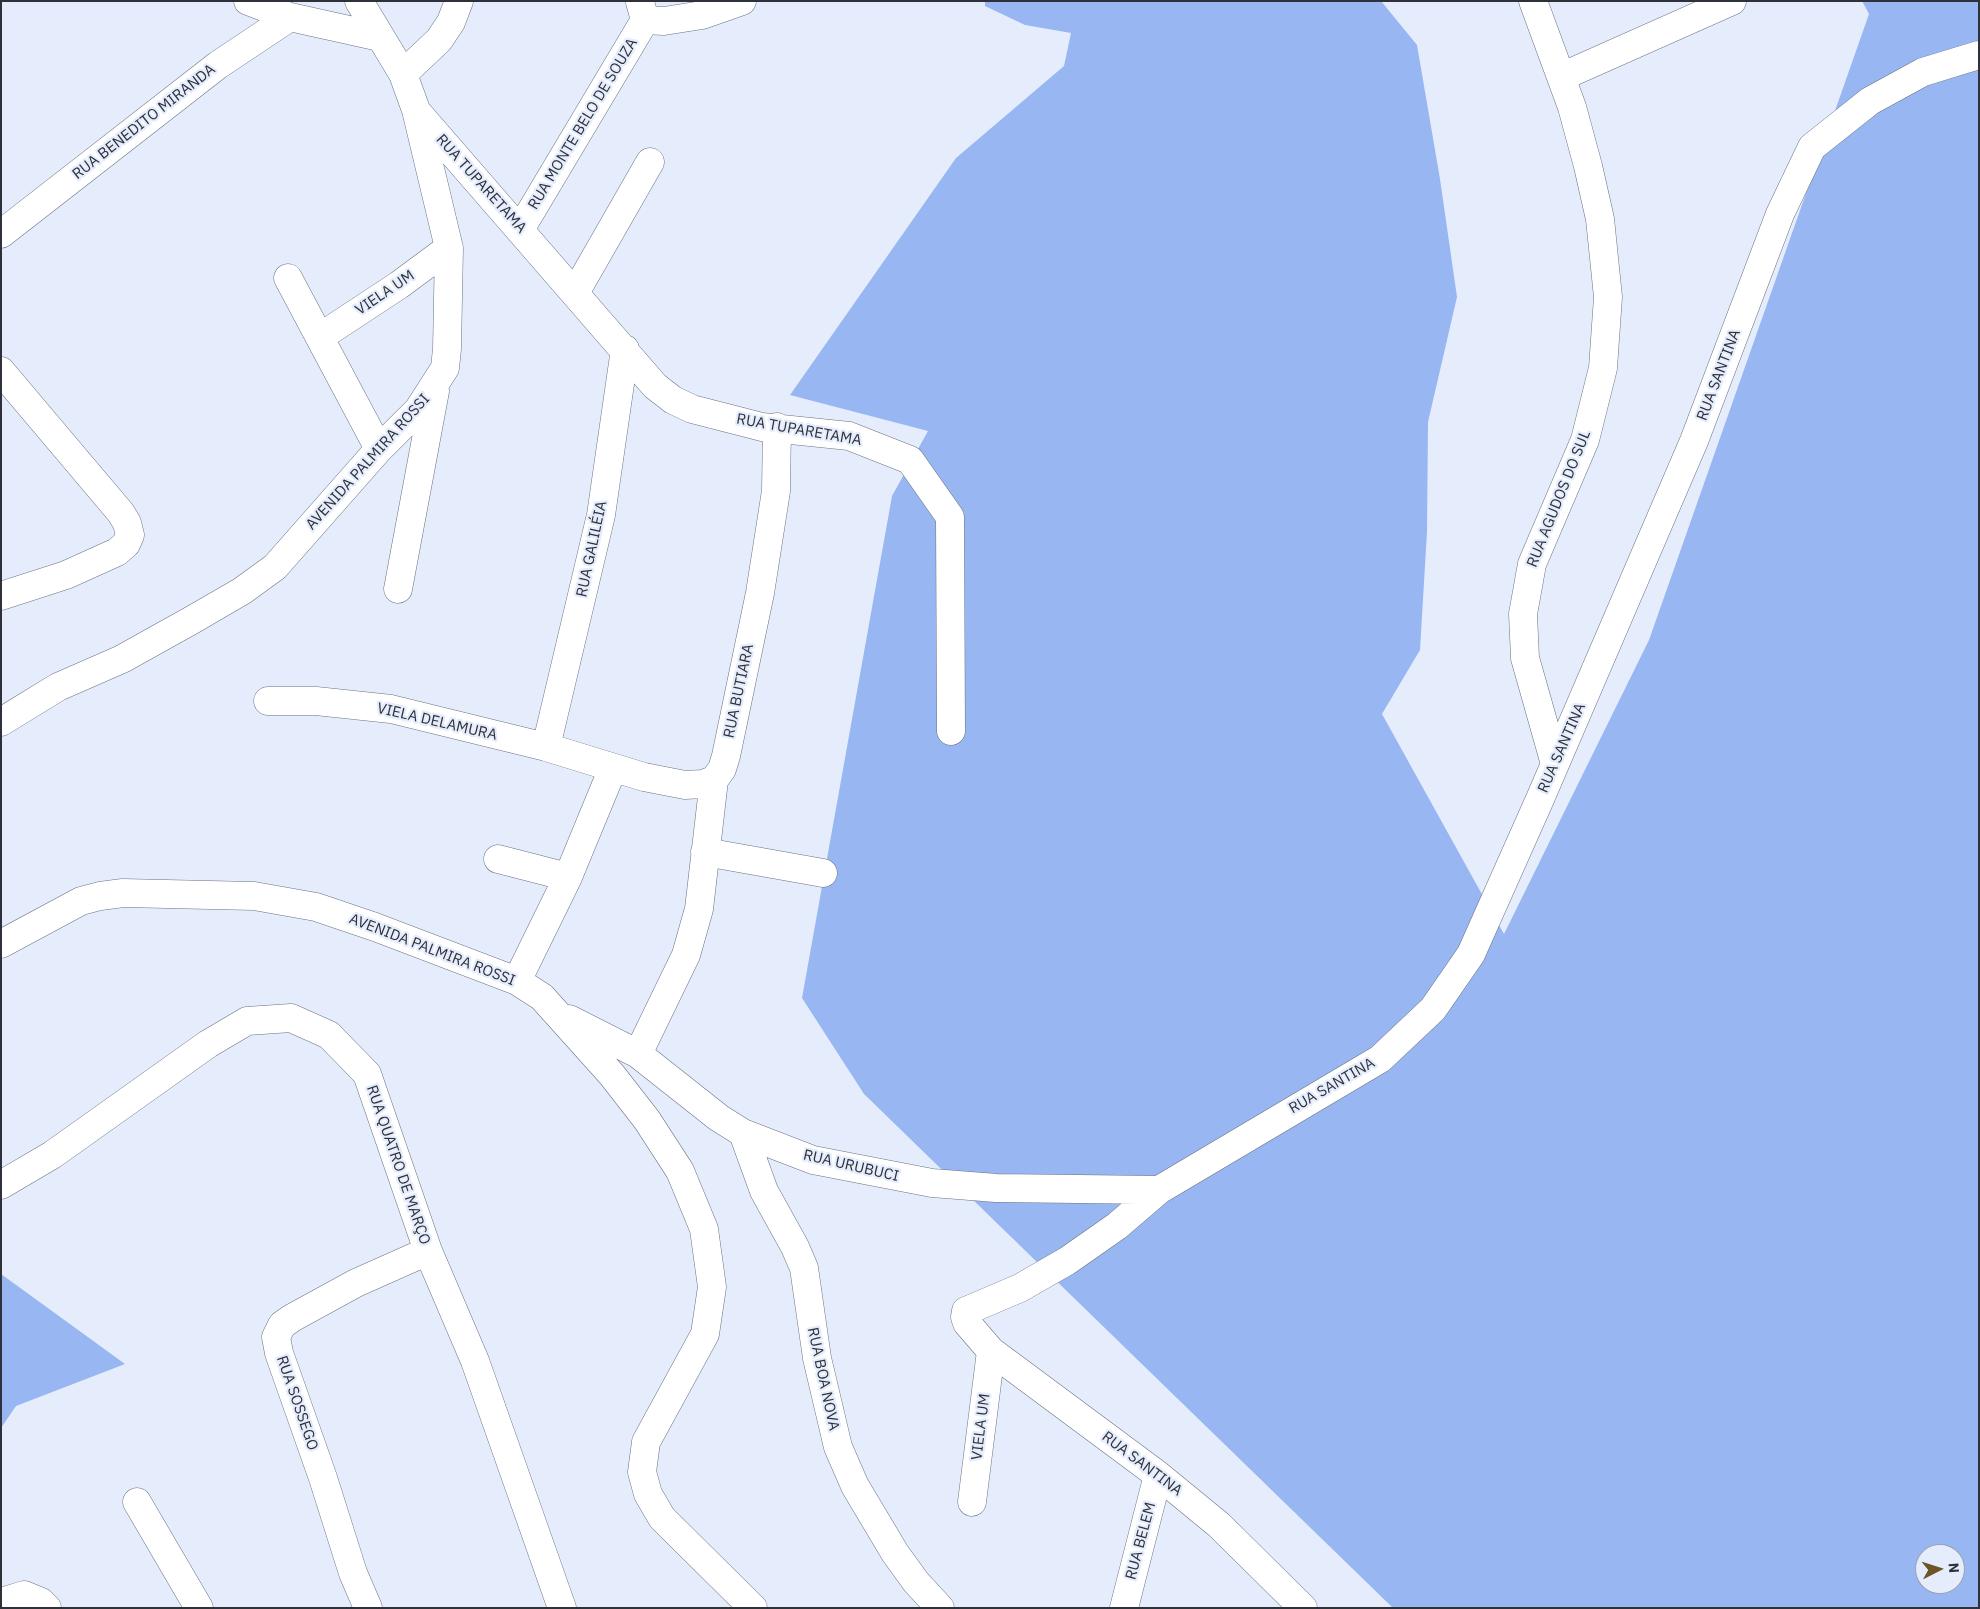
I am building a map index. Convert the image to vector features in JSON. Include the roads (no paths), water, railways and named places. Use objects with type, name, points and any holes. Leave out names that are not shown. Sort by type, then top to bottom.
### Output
[{"type":"street","points":[[248,1],[290,17],[380,37]]},
{"type":"street","name":"AVENIDA PALMIRA ROSSI","points":[[1,722],[58,687],[122,658],[242,591],[275,567],[379,449],[418,410],[436,385],[445,368],[449,248],[416,110],[402,74],[359,1]]},
{"type":"street","points":[[402,74],[439,40],[451,22],[459,1]]},
{"type":"street","points":[[642,10],[664,21],[682,19],[742,1]]},
{"type":"street","name":"RUA AGUDOS DO SUL","points":[[1533,1],[1574,116],[1600,219],[1608,297],[1603,368],[1585,440],[1532,564],[1522,614],[1525,658],[1556,764]]},
{"type":"street","points":[[1561,77],[1732,1]]},
{"type":"street","name":"RUA MONTE BELO DE SOUZA","points":[[521,228],[642,10]]},
{"type":"street","name":"RUA BENEDITO MIRANDA","points":[[1,234],[218,65],[290,17]]},
{"type":"street","name":"RUA SANTINA","points":[[1303,1608],[1219,1525],[1158,1475],[990,1351],[973,1319],[1020,1288],[1067,1261],[1118,1226],[1159,1190],[1380,1059],[1433,1008],[1471,954],[1556,764],[1694,441],[1780,214],[1812,147],[1870,101],[1923,72],[1979,55]]},
{"type":"street","name":"RUA TUPARETAMA","points":[[416,110],[521,228],[655,386],[673,400],[692,409],[762,427],[777,427],[848,436],[910,460],[950,516],[951,730]]},
{"type":"street","points":[[575,293],[650,162]]},
{"type":"street","name":"VIELA UM","points":[[320,337],[399,285],[449,248]]},
{"type":"street","points":[[288,278],[379,449]]},
{"type":"street","name":"RUA GALILÉIA","points":[[546,747],[601,515],[625,349]]},
{"type":"street","points":[[1,371],[121,513],[127,523],[130,535],[126,544],[117,552],[66,576],[1,596]]},
{"type":"street","points":[[398,589],[436,385]]},
{"type":"street","name":"RUA BUTIARA","points":[[714,780],[722,769],[726,756],[760,593],[776,491],[777,427]]},
{"type":"street","name":"VIELA DELAMURA","points":[[268,700],[316,700],[391,709],[546,747]]},
{"type":"street","points":[[546,747],[613,768],[685,785],[703,784],[714,780],[699,909],[686,955],[638,1054]]},
{"type":"street","points":[[517,981],[568,878],[613,768]]},
{"type":"street","points":[[706,852],[823,874]]},
{"type":"street","points":[[498,859],[568,878]]},
{"type":"street","name":"AVENIDA PALMIRA ROSSI","points":[[1,944],[81,901],[100,896],[123,893],[254,896],[316,907],[517,981],[542,997],[612,1075],[646,1120],[680,1171],[704,1229],[712,1287],[705,1334],[646,1442],[642,1472],[648,1494],[662,1518],[751,1607]]},
{"type":"street","name":"RUA URUBUCI","points":[[554,1012],[638,1054],[719,1118],[743,1133],[813,1160],[932,1183],[996,1188],[1159,1190]]},
{"type":"street","name":"RUA QUATRO DE MARÇO","points":[[1,1186],[52,1155],[201,1049],[247,1021],[291,1018],[329,1035],[367,1074],[428,1251],[475,1361],[562,1608]]},
{"type":"street","name":"RUA BOA NOVA","points":[[743,1133],[764,1191],[795,1247],[804,1268],[816,1358],[838,1447],[855,1486],[894,1553],[916,1582],[940,1608]]},
{"type":"street","name":"RUA SOSSEGO","points":[[368,1608],[353,1573],[323,1478],[279,1353],[276,1337],[282,1325],[292,1318],[356,1283],[428,1251]]},
{"type":"street","name":"VIELA UM","points":[[972,1502],[990,1351]]},
{"type":"street","name":"RUA BELEM","points":[[1124,1608],[1158,1475]]},
{"type":"street","points":[[137,1502],[199,1608]]},
{"type":"street","points":[[1,1602],[24,1595],[44,1605]]}]
